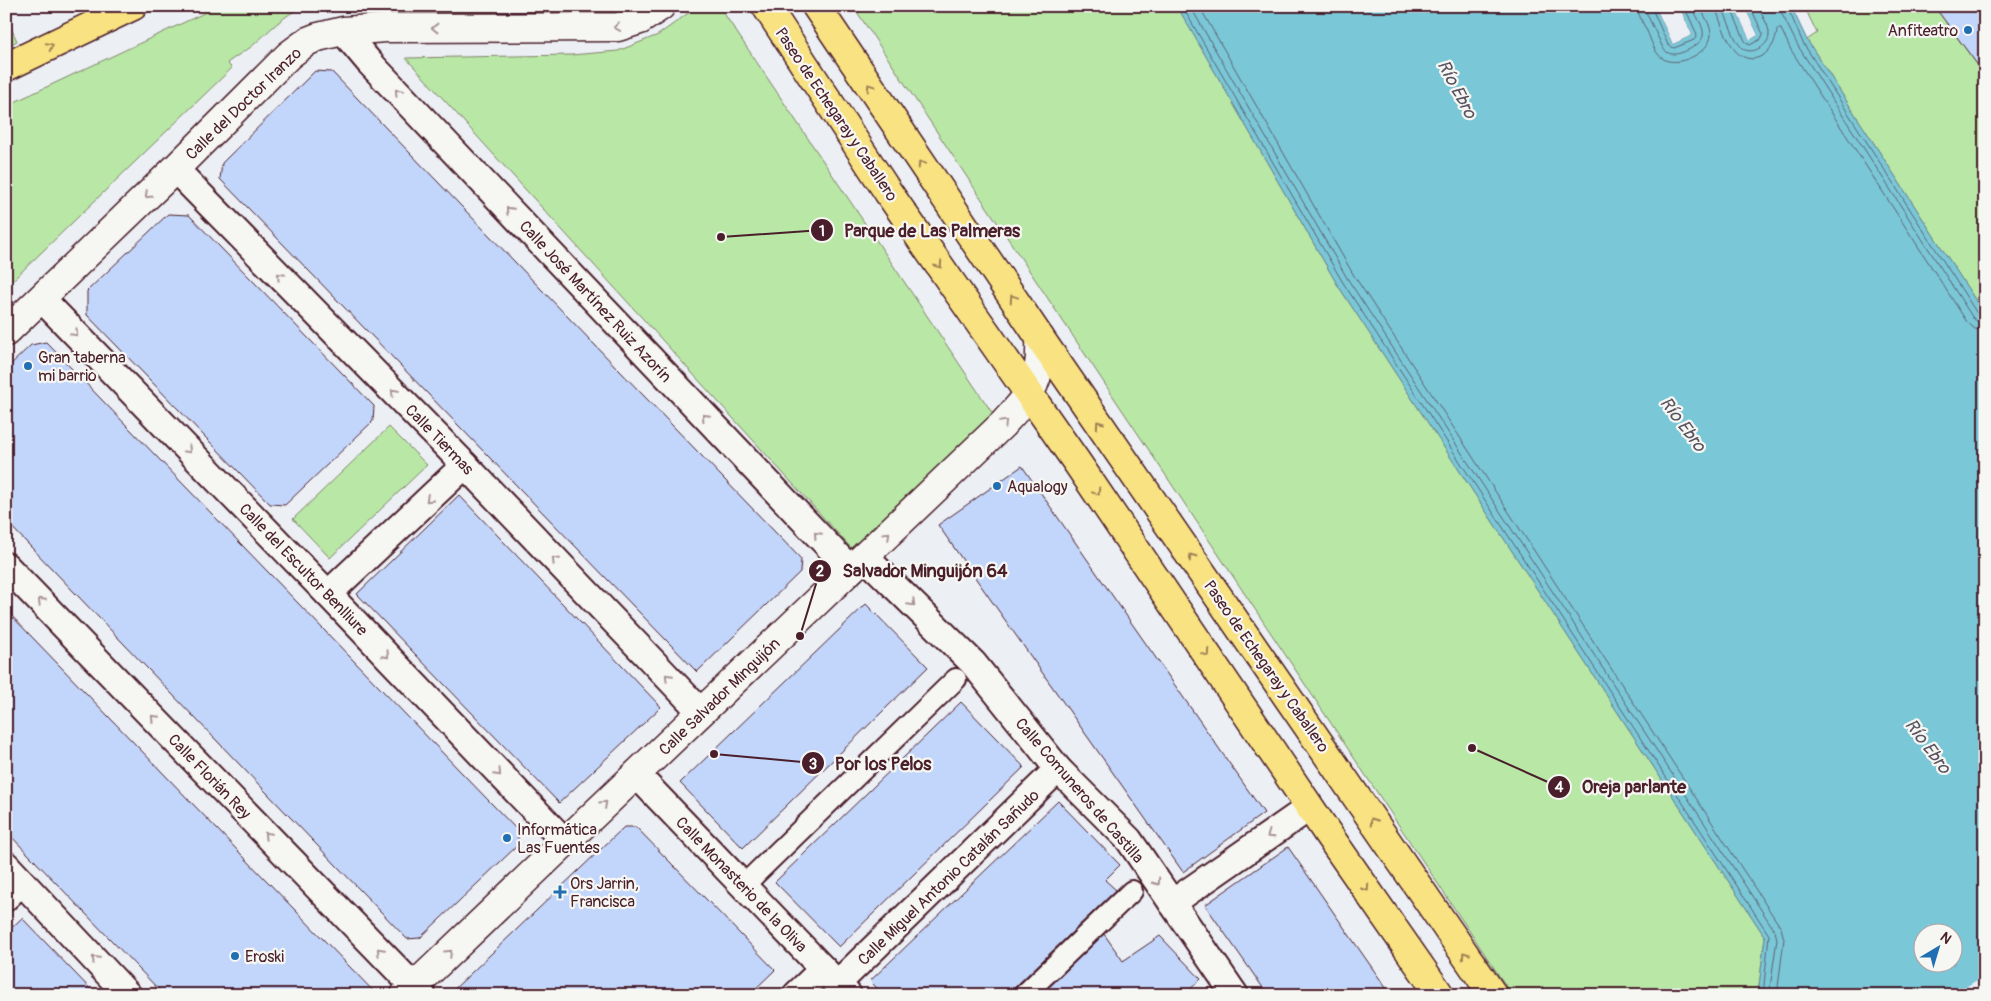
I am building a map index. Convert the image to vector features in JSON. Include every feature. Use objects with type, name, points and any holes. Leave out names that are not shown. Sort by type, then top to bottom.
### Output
[{"type":"main road","points":[[6,67],[133,6]]},
{"type":"main road","name":"Paseo de Echegaray y Caballero","points":[[766,6],[888,192],[1030,394],[1440,995]]},
{"type":"main road","name":"Paseo de Echegaray y Caballero","points":[[816,6],[1040,338],[1493,995]]},
{"type":"street","name":"Calle del Doctor Iranzo","points":[[6,332],[175,169],[293,51],[318,37],[343,31],[386,28],[618,27],[640,20],[660,6]]},
{"type":"street","name":"Calle José Martínez Ruiz Azorín","points":[[343,31],[369,62],[858,563]]},
{"type":"street","name":"Calle Tiermas","points":[[175,169],[465,465],[702,712]]},
{"type":"street","name":"Calle del Escultor Benlliure","points":[[41,298],[328,594],[564,842]]},
{"type":"street","points":[[1030,394],[1039,367],[1040,338]]},
{"type":"street","name":"Calle Salvador Minguijón","points":[[413,992],[564,842],[1003,424],[1030,394]]},
{"type":"street","points":[[328,594],[465,465]]},
{"type":"street","name":"Calle Comuneros de Castilla","points":[[858,563],[972,663],[1058,769],[1128,840],[1172,903],[1229,992]]},
{"type":"street","name":"Calle Florián Rey","points":[[6,566],[413,992]]},
{"type":"street","points":[[743,886],[956,680]]},
{"type":"street","name":"Calle Miguel Antonio Catalán Sañudo","points":[[796,995],[836,983],[1058,769]]},
{"type":"street","name":"Calle Monasterio de la Oliva","points":[[636,774],[836,983]]},
{"type":"street","points":[[1172,903],[1310,807]]},
{"type":"street","points":[[6,865],[12,894],[128,995]]},
{"type":"street","points":[[1024,995],[1132,891]]},
{"type":"green space","points":[[219,6],[306,6],[283,19],[251,47],[227,63],[232,68],[13,280],[6,272],[6,106]]},
{"type":"green space","points":[[698,6],[719,6],[995,417],[851,548],[406,58],[571,55],[618,51],[658,35]]},
{"type":"green space","points":[[853,6],[1177,6],[1337,284],[1765,937],[1758,995],[1512,995]]},
{"type":"green space","points":[[1804,6],[1985,6],[1985,315],[1807,40],[1817,33]]},
{"type":"green space","points":[[6,20],[17,41],[6,47]]},
{"type":"green space","points":[[389,427],[427,465],[330,558],[293,519]]},
{"type":"water","name":"Río Ebro","points":[[1177,6],[1655,6],[1673,44],[1692,35],[1679,6],[1734,6],[1750,40],[1758,35],[1744,6],[1791,6],[1807,40],[1985,315],[1985,995],[1758,995],[1765,937],[1337,284]]},
{"type":"pier","points":[[1655,6],[1658,6],[1674,40],[1689,33],[1676,6],[1679,6],[1692,35],[1673,44]]},
{"type":"pier","points":[[1734,6],[1737,6],[1751,37],[1755,34],[1742,6],[1744,6],[1758,35],[1750,40]]},
{"type":"pier","points":[[1985,975],[1985,995],[1953,995]]},
{"type":"building","name":"Anfiteatro","points":[[1934,6],[1985,6],[1985,75]]},
{"type":"building","points":[[315,71],[332,72],[801,559],[800,572],[697,672],[220,179],[222,163]]},
{"type":"building","points":[[168,214],[189,215],[374,406],[373,421],[285,505],[270,504],[87,315],[87,291]]},
{"type":"building","points":[[46,342],[518,831],[518,845],[420,938],[407,939],[6,521],[6,369],[31,345]]},
{"type":"building","points":[[1022,466],[1264,813],[1183,872],[938,525]]},
{"type":"building","points":[[459,495],[661,707],[559,803],[357,594]]},
{"type":"building","points":[[866,604],[928,667],[743,848],[680,783]]},
{"type":"building","points":[[6,610],[377,995],[164,995],[6,831]]},
{"type":"building","points":[[961,702],[1024,767],[839,947],[775,882]]},
{"type":"building","points":[[1058,801],[1120,865],[1105,880],[1116,890],[1016,986],[1012,995],[884,995],[870,981]]},
{"type":"building","points":[[624,827],[636,827],[775,970],[749,995],[448,995]]},
{"type":"building","points":[[1288,847],[1391,995],[1268,995],[1205,905]]},
{"type":"building","points":[[22,918],[96,995],[6,995],[6,933]]},
{"type":"building","points":[[1104,934],[1123,961],[1160,936],[1201,979],[1184,995],[1041,995]]},
{"type":"place","name":"Anfiteatro","points":[[1968,30]]},
{"type":"place","name":"Parque de Las Palmeras","points":[[721,237]]},
{"type":"place","name":"Gran taberna mi barrio","points":[[28,366]]},
{"type":"place","name":"Aqualogy","points":[[997,486]]},
{"type":"place","name":"Salvador Minguijón 64","points":[[800,636]]},
{"type":"place","name":"Oreja parlante","points":[[1472,748]]},
{"type":"place","name":"Por los Pelos","points":[[714,754]]},
{"type":"place","name":"Informática Las Fuentes","points":[[507,838]]},
{"type":"place","name":"Ors Jarrin, Francisca","points":[[560,892]]},
{"type":"place","name":"Eroski","points":[[235,956]]}]
